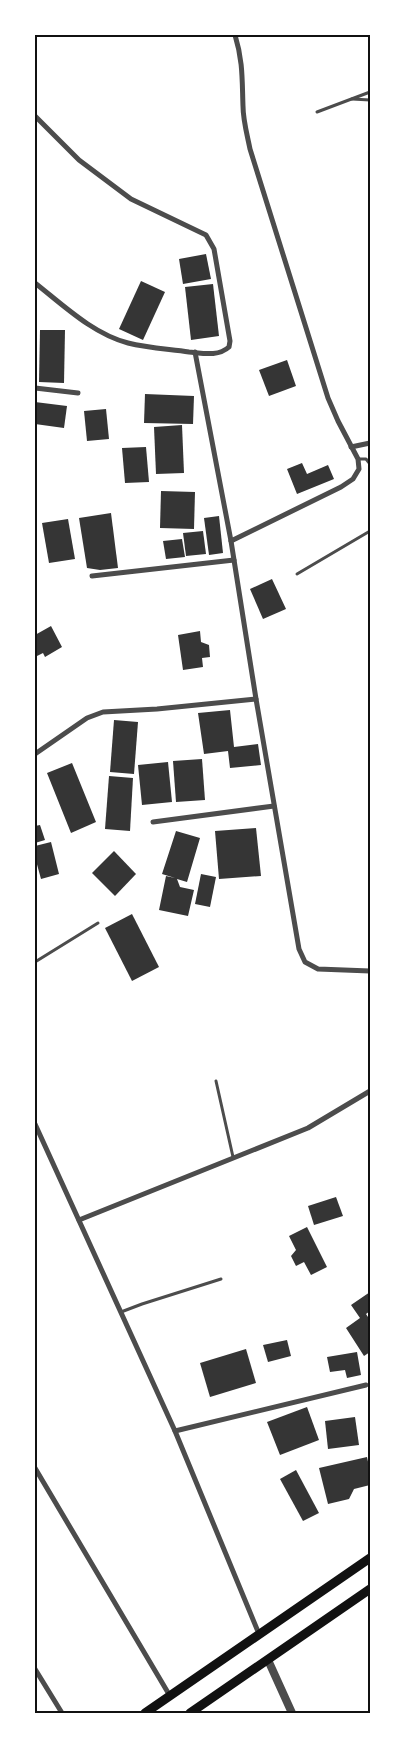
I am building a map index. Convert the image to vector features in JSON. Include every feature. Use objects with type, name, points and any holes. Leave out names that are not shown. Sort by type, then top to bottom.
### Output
[{"type":"main road","points":[[145,1713],[370,1558]]},
{"type":"main road","points":[[190,1713],[370,1589]]},
{"type":"street","points":[[232,541],[341,487],[353,479],[359,469],[358,459],[328,398],[250,148],[243,106],[240,51],[235,35]]},
{"type":"street","points":[[35,116],[79,160],[125,195],[206,235],[212,243],[230,341],[229,347],[218,354],[160,349],[127,342],[102,332],[74,314],[35,283]]},
{"type":"street","points":[[195,352],[232,541],[256,699],[299,949],[305,962],[318,969],[370,971]]},
{"type":"street","points":[[35,388],[78,393]]},
{"type":"street","points":[[351,447],[370,443]]},
{"type":"street","points":[[92,576],[234,560]]},
{"type":"street","points":[[35,754],[87,718],[103,712],[157,709],[256,699]]},
{"type":"street","points":[[152,822],[274,806]]},
{"type":"street","points":[[79,1220],[308,1128],[370,1091]]},
{"type":"street","points":[[35,1124],[175,1431],[259,1634]]},
{"type":"street","points":[[175,1431],[366,1385]]},
{"type":"street","points":[[35,1468],[170,1696]]},
{"type":"street","points":[[268,1660],[292,1713]]},
{"type":"street","points":[[35,1669],[62,1713]]},
{"type":"lane","points":[[317,112],[370,92]]},
{"type":"lane","points":[[349,99],[370,100]]},
{"type":"lane","points":[[358,459],[366,459],[370,464]]},
{"type":"lane","points":[[297,574],[370,531]]},
{"type":"lane","points":[[35,962],[98,923]]},
{"type":"lane","points":[[216,1081],[233,1158]]},
{"type":"lane","points":[[121,1312],[221,1279]]},
{"type":"building","points":[[206,254],[211,279],[183,284],[179,259]]},
{"type":"building","points":[[141,281],[165,292],[143,340],[119,329]]},
{"type":"building","points":[[213,284],[219,336],[191,340],[185,287]]},
{"type":"building","points":[[40,330],[65,330],[64,383],[39,382]]},
{"type":"building","points":[[287,360],[296,386],[269,396],[259,370]]},
{"type":"building","points":[[145,394],[194,396],[193,424],[144,423]]},
{"type":"building","points":[[35,402],[67,406],[64,428],[35,424]]},
{"type":"building","points":[[106,409],[109,439],[87,441],[84,411]]},
{"type":"building","points":[[182,425],[184,473],[156,474],[154,427]]},
{"type":"building","points":[[146,447],[149,482],[125,483],[122,448]]},
{"type":"building","points":[[302,463],[307,474],[328,465],[334,479],[297,494],[287,469]]},
{"type":"building","points":[[161,491],[195,492],[194,529],[160,528]]},
{"type":"building","points":[[111,513],[118,568],[100,570],[87,568],[79,518]]},
{"type":"building","points":[[219,516],[223,553],[209,555],[204,518]]},
{"type":"building","points":[[68,519],[75,559],[49,563],[42,523]]},
{"type":"building","points":[[203,531],[206,554],[186,556],[183,533]]},
{"type":"building","points":[[182,539],[185,557],[166,559],[163,541]]},
{"type":"building","points":[[272,579],[286,609],[263,619],[250,589]]},
{"type":"building","points":[[51,626],[62,647],[45,657],[43,653],[35,657],[35,635]]},
{"type":"building","points":[[200,631],[201,642],[209,645],[210,657],[202,658],[203,667],[183,670],[178,635]]},
{"type":"building","points":[[230,710],[234,747],[258,744],[261,765],[230,768],[228,751],[204,754],[198,713]]},
{"type":"building","points":[[114,720],[138,722],[134,774],[110,772]]},
{"type":"building","points":[[202,759],[205,800],[176,802],[173,761]]},
{"type":"building","points":[[168,762],[172,802],[142,805],[138,765]]},
{"type":"building","points":[[72,763],[96,822],[71,833],[47,773]]},
{"type":"building","points":[[109,776],[133,778],[130,831],[105,829]]},
{"type":"building","points":[[40,825],[45,840],[35,843],[35,826]]},
{"type":"building","points":[[256,828],[261,876],[219,879],[215,831]]},
{"type":"building","points":[[176,831],[200,838],[187,882],[177,879],[180,887],[194,890],[188,916],[159,910],[166,876],[175,878],[162,874]]},
{"type":"building","points":[[51,842],[59,874],[41,879],[35,857],[35,846]]},
{"type":"building","points":[[114,851],[136,874],[115,896],[92,873]]},
{"type":"building","points":[[201,874],[216,877],[210,907],[195,904]]},
{"type":"building","points":[[132,914],[159,967],[132,981],[105,928]]},
{"type":"building","points":[[336,1197],[343,1216],[314,1225],[308,1206]]},
{"type":"building","points":[[307,1227],[327,1267],[311,1275],[304,1262],[296,1266],[291,1256],[296,1250],[289,1236]]},
{"type":"building","points":[[370,1292],[370,1311],[366,1314],[370,1320],[370,1352],[364,1356],[346,1328],[360,1318],[351,1305]]},
{"type":"building","points":[[287,1340],[291,1356],[268,1362],[263,1345]]},
{"type":"building","points":[[246,1349],[256,1383],[210,1397],[200,1363]]},
{"type":"building","points":[[357,1352],[361,1375],[347,1378],[345,1370],[330,1372],[327,1357]]},
{"type":"building","points":[[307,1407],[319,1440],[280,1455],[267,1422]]},
{"type":"building","points":[[355,1417],[359,1445],[328,1449],[325,1421]]},
{"type":"building","points":[[367,1457],[370,1485],[354,1489],[349,1499],[328,1504],[319,1468]]},
{"type":"building","points":[[296,1470],[319,1513],[303,1521],[280,1479]]}]
